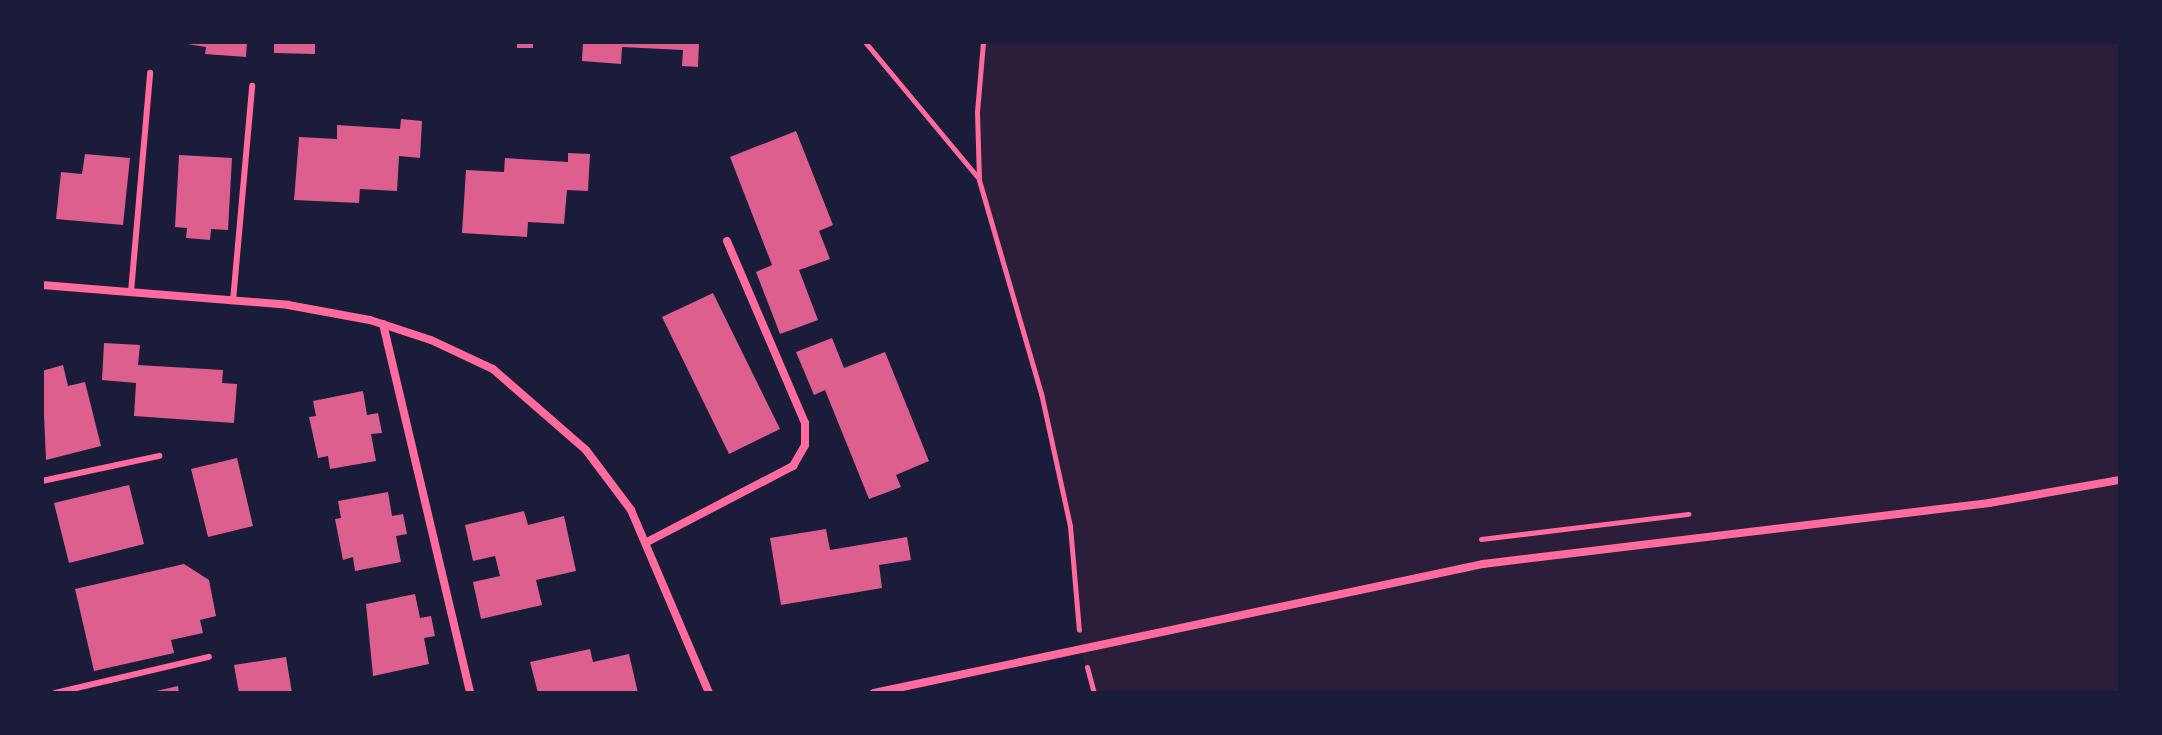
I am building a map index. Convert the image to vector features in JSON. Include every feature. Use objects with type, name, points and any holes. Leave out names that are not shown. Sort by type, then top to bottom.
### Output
[{"type":"street","points":[[647,542],[793,466],[805,445],[805,423],[727,241]]},
{"type":"street","points":[[42,285],[288,305],[383,324],[493,369],[546,411],[586,450],[631,510],[709,693]]},
{"type":"street","points":[[383,324],[470,693]]},
{"type":"street","points":[[874,693],[1081,646],[1483,564],[1989,503],[2120,480]]},
{"type":"lane","points":[[131,292],[150,73]]},
{"type":"lane","points":[[233,301],[252,86]]},
{"type":"lane","points":[[42,481],[159,456]]},
{"type":"lane","points":[[55,693],[209,657]]},
{"type":"path","points":[[865,42],[979,180]]},
{"type":"path","points":[[983,42],[977,112],[979,180],[1041,393],[1070,526],[1081,646]]},
{"type":"shaded area","points":[[983,42],[2120,42],[2120,693],[1091,693],[1081,646],[1070,526],[1041,393],[979,180],[977,112]]},
{"type":"building","points":[[175,42],[247,42],[246,57],[205,54],[206,47]]},
{"type":"building","points":[[274,42],[315,42],[315,54],[274,53]]},
{"type":"building","points":[[517,42],[533,42],[533,48],[517,48]]},
{"type":"building","points":[[583,42],[699,42],[698,67],[682,66],[683,50],[622,47],[621,64],[582,61]]},
{"type":"building","points":[[401,119],[422,121],[420,158],[399,156],[397,191],[360,189],[359,203],[294,200],[299,137],[337,139],[337,125],[400,129]]},
{"type":"building","points":[[796,131],[833,225],[819,231],[830,259],[799,270],[818,320],[780,334],[756,272],[772,265],[730,157]]},
{"type":"building","points":[[568,153],[590,154],[588,191],[567,190],[564,224],[528,222],[527,237],[462,233],[466,170],[504,172],[505,158],[568,162]]},
{"type":"building","points":[[85,154],[130,158],[123,225],[56,219],[61,172],[82,174]]},
{"type":"building","points":[[179,155],[232,158],[228,230],[211,229],[210,240],[186,238],[187,228],[175,227]]},
{"type":"building","points":[[713,293],[780,429],[729,454],[662,317]]},
{"type":"building","points":[[832,338],[844,368],[885,352],[929,461],[896,475],[901,487],[869,499],[825,390],[814,395],[796,352]]},
{"type":"building","points":[[104,343],[140,345],[138,365],[223,370],[222,383],[237,384],[234,423],[134,416],[136,383],[102,380]]},
{"type":"building","points":[[63,365],[68,386],[85,382],[101,446],[46,460],[42,371]]},
{"type":"building","points":[[363,391],[367,415],[378,413],[382,433],[371,434],[376,461],[330,469],[328,456],[318,458],[309,417],[316,416],[313,401]]},
{"type":"building","points":[[237,458],[253,526],[208,537],[191,469]]},
{"type":"building","points":[[129,485],[144,544],[69,563],[54,503]]},
{"type":"building","points":[[388,492],[392,516],[403,514],[407,534],[396,536],[401,562],[355,571],[353,557],[343,560],[335,519],[341,518],[338,501]]},
{"type":"building","points":[[524,511],[528,525],[564,516],[576,571],[536,580],[542,605],[481,619],[473,582],[500,576],[495,556],[473,561],[465,525]]},
{"type":"building","points":[[826,529],[830,550],[907,537],[911,560],[879,565],[882,588],[781,605],[770,538]]},
{"type":"building","points":[[184,564],[209,580],[216,616],[200,620],[203,633],[171,640],[174,653],[94,671],[75,589]]},
{"type":"building","points":[[415,594],[420,618],[431,616],[435,636],[424,638],[429,664],[373,676],[366,604]]},
{"type":"building","points":[[590,649],[593,662],[629,654],[638,693],[538,693],[530,662]]},
{"type":"building","points":[[286,657],[292,693],[239,693],[234,665]]},
{"type":"building","points":[[178,686],[179,693],[152,692]]}]
